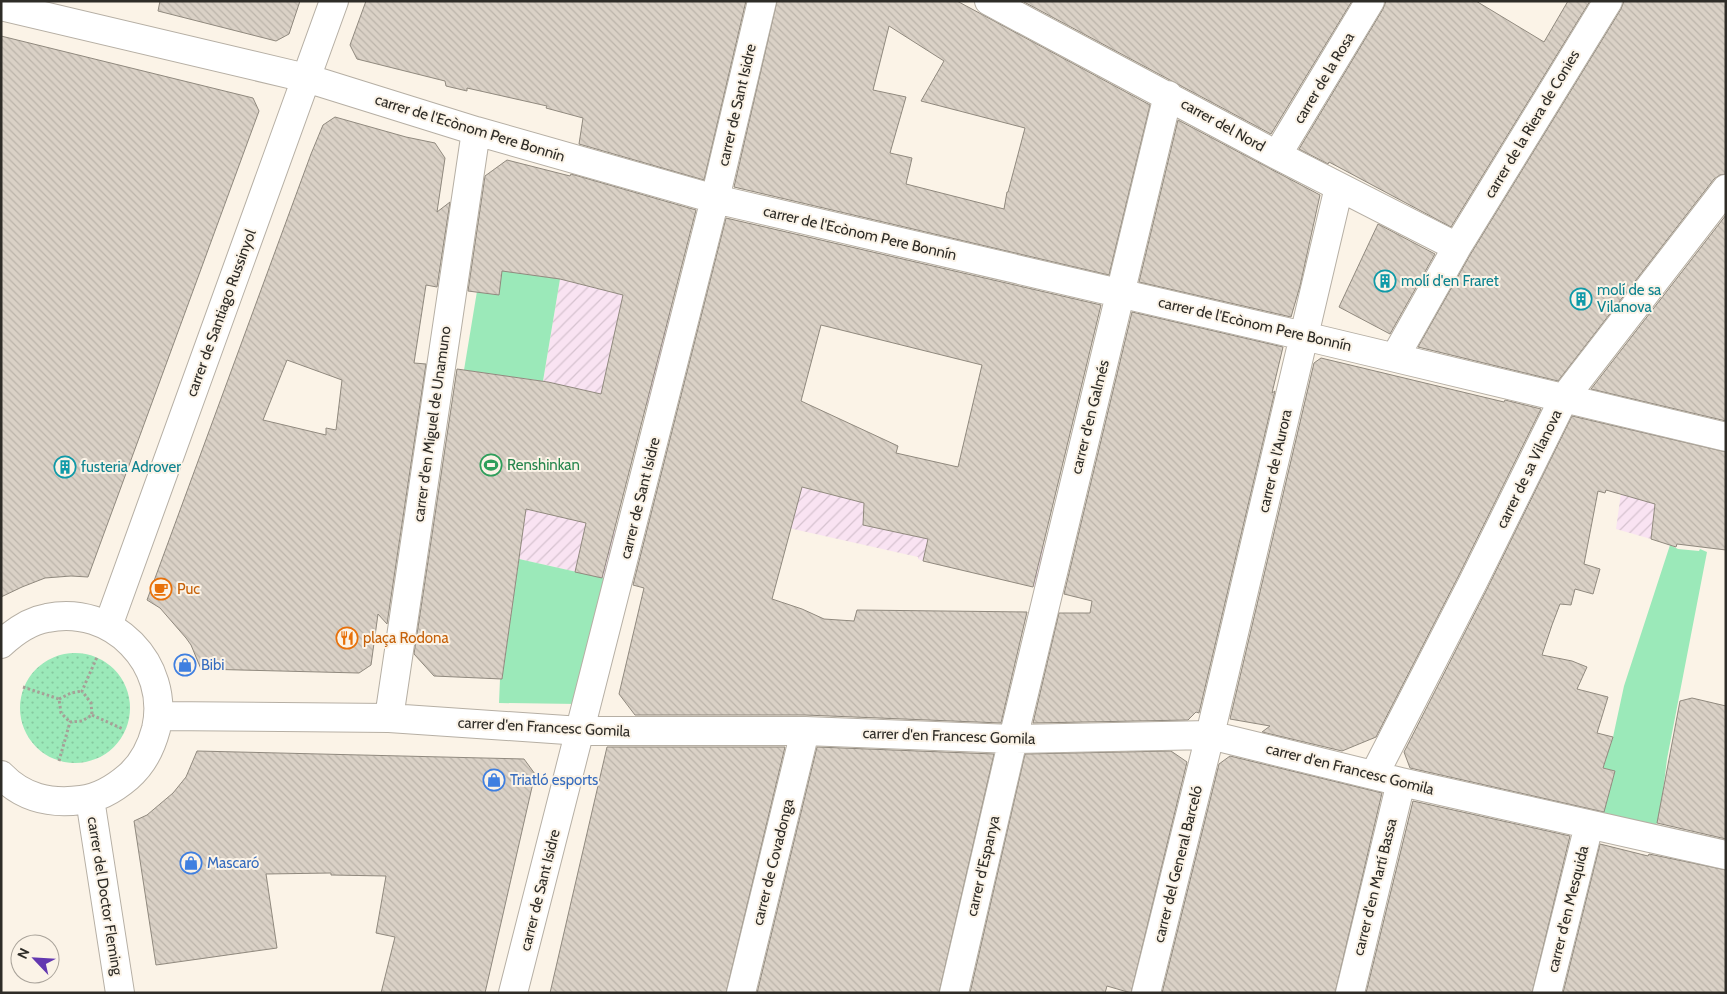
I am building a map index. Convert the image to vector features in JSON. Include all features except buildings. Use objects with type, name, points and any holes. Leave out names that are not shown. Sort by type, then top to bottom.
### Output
[{"type":"street","name":"carrer de Santiago Russinyol","points":[[108,626],[334,1]]},
{"type":"street","name":"carrer de Sant Isidre","points":[[513,993],[715,199],[762,1]]},
{"type":"street","name":"carrer de la Rosa","points":[[1277,154],[1370,1]]},
{"type":"street","name":"carrer de la Riera de Conies","points":[[1395,357],[1457,247],[1608,1]]},
{"type":"street","name":"carrer del Nord","points":[[999,3],[1338,187],[1457,247]]},
{"type":"street","name":"carrer de l'Ecònom Pere Bonnín","points":[[1,6],[306,78],[476,131],[715,199],[1395,357],[1726,437]]},
{"type":"street","name":"carrer d'en Galmés","points":[[1013,739],[1168,95]]},
{"type":"street","name":"carrer d'en Miguel de Unamuno","points":[[389,718],[476,131]]},
{"type":"street","name":"carrer de l'Aurora","points":[[1210,735],[1338,187]]},
{"type":"street","name":"carrer de sa Vilanova","points":[[1374,775],[1473,582],[1564,398],[1726,190]]},
{"type":"street","points":[[1,644],[16,630],[46,618],[78,616],[108,626],[130,642],[147,663],[157,689],[159,716],[152,744],[138,769],[116,788],[90,799],[62,802],[34,797],[10,784],[1,775]]},
{"type":"street","name":"carrer d'en Francesc Gomila","points":[[159,716],[389,718],[581,731],[805,731],[1013,739],[1210,735],[1401,782],[1726,855]]},
{"type":"street","name":"carrer de Covadonga","points":[[741,993],[805,731]]},
{"type":"street","name":"carrer del General Barceló","points":[[1146,993],[1210,735]]},
{"type":"street","name":"carrer d'Espanya","points":[[954,993],[1013,739]]},
{"type":"street","name":"carrer d'en Martí Bassa","points":[[1350,993],[1401,782]]},
{"type":"street","name":"carrer del Doctor Fleming","points":[[90,799],[120,993]]},
{"type":"street","name":"carrer d'en Mesquida","points":[[1547,993],[1588,825]]},
{"type":"path","points":[[82,691],[96,657]]},
{"type":"path","points":[[23,687],[59,699],[71,693],[82,691]]},
{"type":"path","points":[[82,691],[91,703],[92,715]]},
{"type":"path","points":[[59,699],[61,713],[70,722],[82,721],[92,715]]},
{"type":"path","points":[[92,715],[125,730]]},
{"type":"path","points":[[60,761],[70,722]]},
{"type":"shaded area","points":[[560,279],[672,306],[649,404],[543,382]]},
{"type":"shaded area","points":[[1630,428],[1662,435],[1651,539],[1616,529]]},
{"type":"shaded area","points":[[780,482],[1044,547],[1035,587],[923,561],[918,559],[918,557],[771,524]]},
{"type":"shaded area","points":[[526,509],[619,530],[608,579],[519,559]]},
{"type":"green space","points":[[481,267],[560,279],[543,381],[464,370]]},
{"type":"green space","points":[[1670,545],[1678,549],[1699,551],[1700,549],[1707,552],[1667,759],[1661,808],[1655,830],[1602,818],[1615,771],[1603,768],[1613,737],[1624,686]]},
{"type":"green space","points":[[519,559],[608,579],[578,704],[499,703],[500,679],[502,679]]},
{"type":"green space","points":[[75,653],[96,657],[114,669],[126,687],[130,708],[126,729],[114,747],[96,759],[75,763],[54,759],[36,747],[24,729],[20,708],[24,687],[36,669],[54,657]]},
{"type":"place","name":"molí d'en Fraret","points":[[1385,281]]},
{"type":"place","name":"molí de sa Vilanova","points":[[1581,299]]},
{"type":"place","name":"Renshinkan","points":[[491,465]]},
{"type":"place","name":"fusteria Adrover","points":[[65,467]]},
{"type":"place","name":"Puc","points":[[161,589]]},
{"type":"place","name":"plaça Rodona","points":[[347,638]]},
{"type":"place","name":"Bibi","points":[[185,665]]},
{"type":"place","name":"Triatló esports","points":[[494,780]]},
{"type":"place","name":"Mascaró","points":[[191,863]]}]
